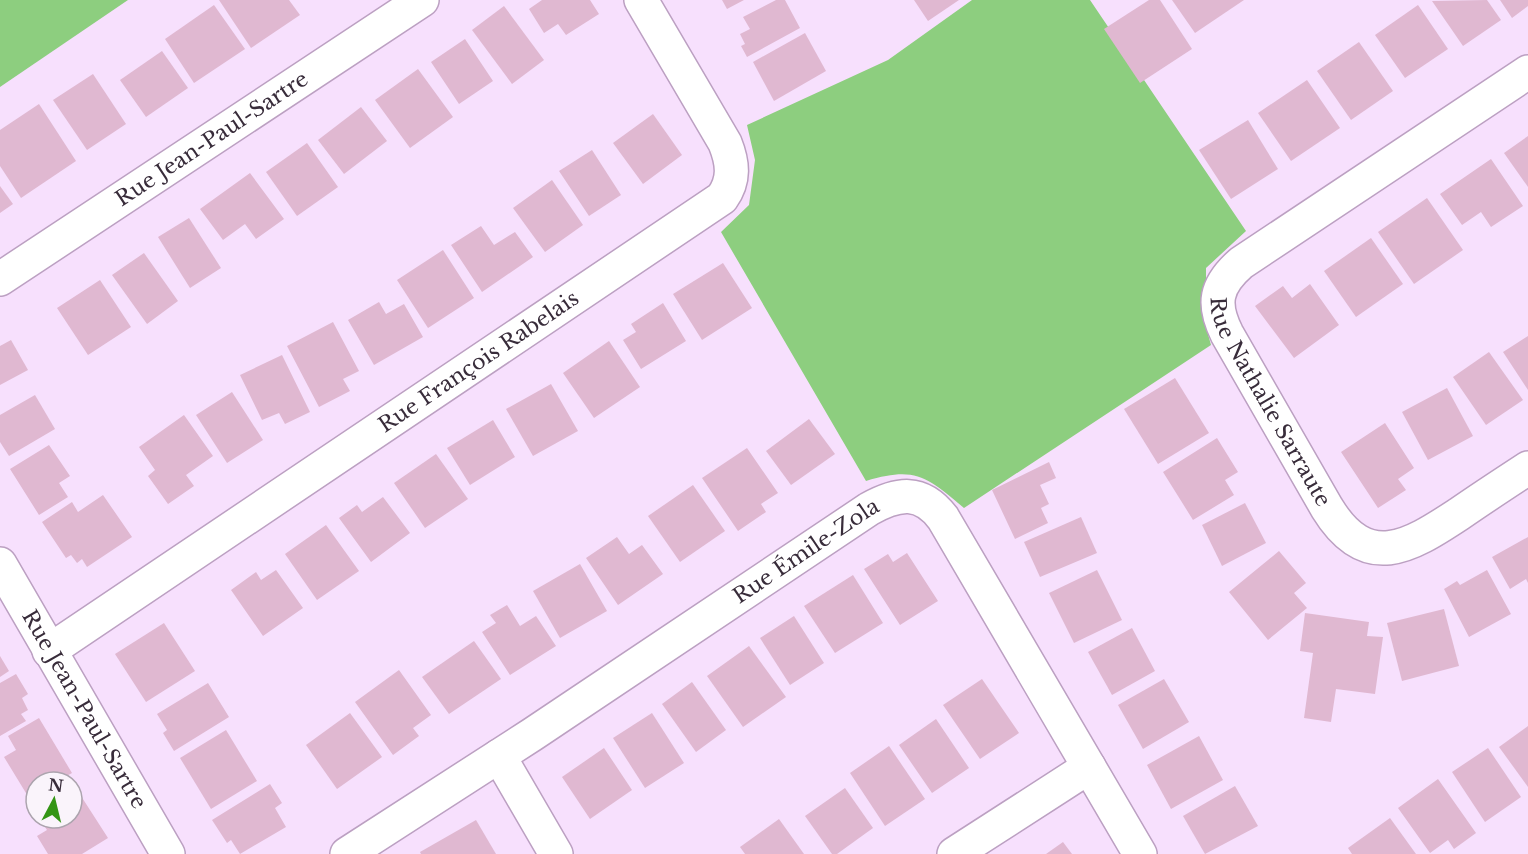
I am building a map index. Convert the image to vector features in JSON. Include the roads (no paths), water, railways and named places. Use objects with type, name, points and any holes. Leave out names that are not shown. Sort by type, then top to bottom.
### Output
[{"type":"street","name":"Rue Jean-Paul-Sartre","points":[[0,279],[422,0]]},
{"type":"street","name":"Rue François Rabelais","points":[[49,651],[722,198],[731,181],[732,169],[725,143],[641,0]]},
{"type":"street","name":"Rue Nathalie Sarraute","points":[[1528,72],[1241,263],[1223,281],[1218,295],[1218,311],[1227,334],[1327,508],[1338,525],[1353,539],[1379,548],[1410,544],[1528,468]]},
{"type":"street","name":"Rue Émile-Zola","points":[[347,854],[499,756],[868,508],[899,497],[916,497],[934,506],[943,518],[1140,854]]},
{"type":"street","name":"Rue Jean-Paul-Sartre","points":[[0,564],[168,854]]},
{"type":"street","points":[[499,756],[556,854]]},
{"type":"street","points":[[954,854],[1089,767]]}]
